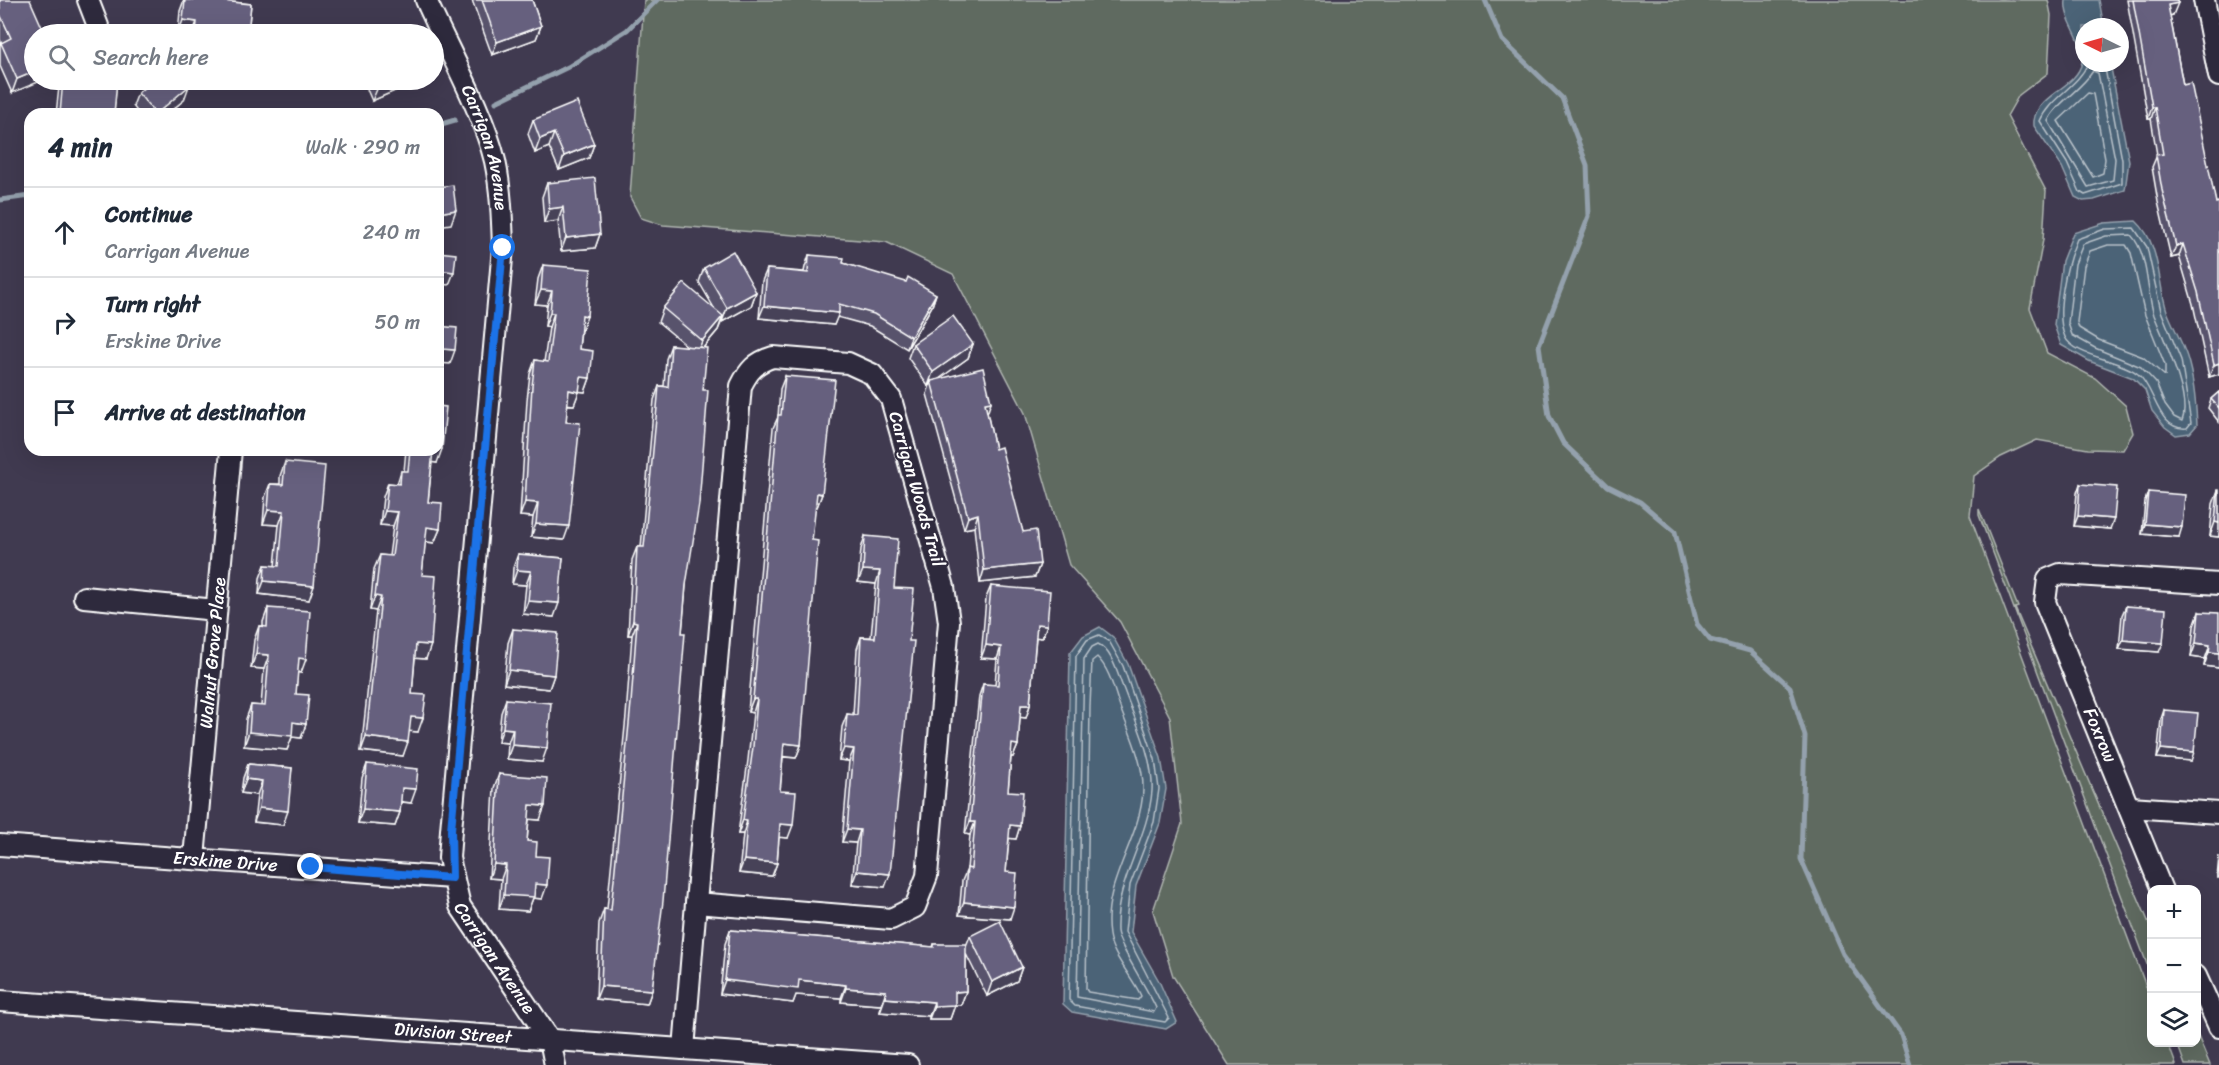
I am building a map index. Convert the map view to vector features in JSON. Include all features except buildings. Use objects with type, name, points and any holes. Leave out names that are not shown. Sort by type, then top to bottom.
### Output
[{"type":"street","points":[[88,0],[97,24]]},
{"type":"street","name":"Carrigan Avenue","points":[[426,0],[437,24]]},
{"type":"street","points":[[2204,0],[2219,76]]},
{"type":"street","name":"Carrigan Avenue","points":[[444,40],[481,123],[494,159],[502,205],[503,248],[451,830],[452,878],[460,906],[550,1040],[555,1065]]},
{"type":"street","name":"Carrigan Woods Trail","points":[[684,1049],[696,903],[741,386],[748,371],[758,362],[773,357],[848,363],[872,374],[891,399],[944,587],[949,622],[927,876],[915,907],[891,919],[696,903]]},
{"type":"street","name":"Walnut Grove Place","points":[[194,858],[230,456]]},
{"type":"street","name":"Foxrow","points":[[2160,885],[2045,602],[2048,579],[2060,574],[2076,574],[2219,584]]},
{"type":"street","points":[[84,597],[216,610]]},
{"type":"street","points":[[2130,807],[2219,813]]},
{"type":"street","name":"Erskine Drive","points":[[0,845],[452,878]]},
{"type":"street","points":[[2201,987],[2219,1027]]},
{"type":"street","name":"Division Street","points":[[0,1001],[908,1065]]},
{"type":"green space","points":[[644,0],[2048,0],[2051,15],[2048,73],[2019,95],[2007,116],[2046,191],[2043,240],[2030,308],[2047,353],[2095,378],[2126,406],[2133,433],[2123,450],[2088,449],[2037,440],[2001,457],[1974,476],[1970,516],[2147,989],[2147,1047],[2169,1047],[2176,1065],[1229,1065],[1173,976],[1153,911],[1182,824],[1170,717],[1120,622],[1069,565],[1025,413],[953,274],[886,242],[663,225],[641,218],[630,197]]},
{"type":"green space","points":[[1979,509],[2018,607],[2015,608],[2147,919],[2147,964],[1979,515]]},
{"type":"green space","points":[[2201,1044],[2210,1065],[2185,1065],[2178,1047],[2201,1047]]},
{"type":"water","points":[[2066,0],[2099,0],[2102,18],[2075,18],[2075,32],[2066,8]]},
{"type":"water","points":[[2077,72],[2112,72],[2129,161],[2125,190],[2094,200],[2083,201],[2075,197],[2062,167],[2034,126],[2035,116],[2040,107]]},
{"type":"water","points":[[2136,221],[2150,241],[2167,311],[2183,345],[2189,365],[2197,425],[2190,433],[2176,435],[2165,427],[2152,411],[2145,390],[2133,378],[2089,361],[2061,345],[2054,325],[2062,261],[2073,233],[2104,223]]},
{"type":"water","points":[[1100,627],[1113,637],[1128,664],[1161,758],[1166,789],[1160,823],[1136,886],[1131,932],[1159,981],[1177,1022],[1166,1029],[1072,1012],[1063,1004],[1070,653],[1083,636]]},
{"type":"waterway","points":[[496,102],[568,67],[627,30],[657,0]]},
{"type":"waterway","points":[[1485,0],[1502,40],[1562,98],[1587,165],[1589,216],[1539,345],[1549,416],[1563,443],[1608,486],[1640,502],[1675,532],[1697,624],[1710,640],[1750,651],[1790,687],[1805,736],[1801,859],[1843,954],[1901,1035],[1910,1065]]},
{"type":"waterway","points":[[444,123],[455,120]]},
{"type":"waterway","points":[[0,200],[24,197]]},
{"type":"route","points":[[311,867],[452,878],[449,858],[451,830],[503,248]]}]
